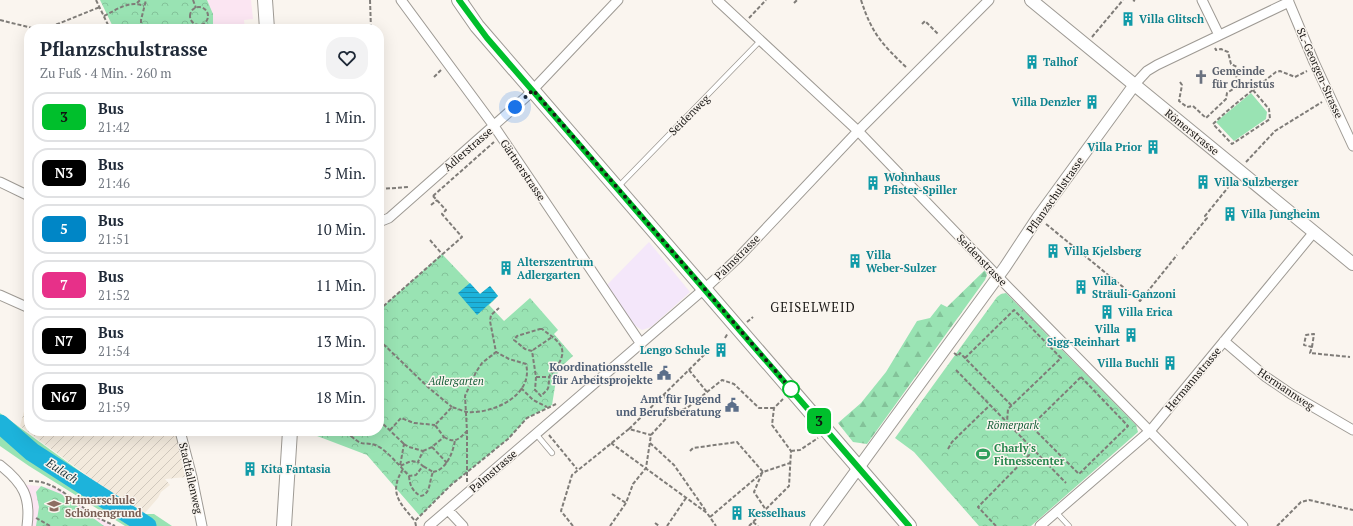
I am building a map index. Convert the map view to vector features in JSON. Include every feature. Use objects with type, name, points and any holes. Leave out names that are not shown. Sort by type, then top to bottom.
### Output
[{"type":"main road","points":[[265,0],[267,24]]},
{"type":"main road","points":[[459,0],[477,26],[909,526]]},
{"type":"main road","name":"Römerstrasse","points":[[1031,0],[1314,232],[1352,260]]},
{"type":"main road","points":[[284,526],[290,436]]},
{"type":"street","name":"Gärtnerstrasse","points":[[401,0],[494,126],[641,344]]},
{"type":"street","name":"Adlerstrasse","points":[[384,220],[389,218],[420,191],[533,90],[618,0]]},
{"type":"street","name":"Seidenstrasse","points":[[717,0],[858,131],[1243,526]]},
{"type":"street","name":"Palmstrasse","points":[[429,526],[704,290],[738,258],[858,131],[989,0]]},
{"type":"street","points":[[1202,0],[1215,38]]},
{"type":"street","name":"Pflanzschulstrasse","points":[[816,526],[998,276],[1042,211],[1135,84],[1152,68],[1288,1]]},
{"type":"street","name":"St.-Georgen-Strasse","points":[[1288,1],[1353,146]]},
{"type":"street","points":[[0,182],[24,194]]},
{"type":"street","name":"Hermannstrasse","points":[[1040,526],[1150,431],[1314,232]]},
{"type":"street","points":[[0,294],[24,306]]},
{"type":"street","name":"Hermannweg","points":[[1224,341],[1266,377],[1291,394],[1353,430]]},
{"type":"street","name":"Stadtfallenweg","points":[[181,436],[192,477],[202,526]]},
{"type":"street","points":[[0,465],[20,484],[26,498],[28,513],[27,526]]},
{"type":"street","points":[[448,510],[462,526]]},
{"type":"lane","name":"Seidenweg","points":[[616,188],[760,41]]},
{"type":"lane","points":[[539,431],[552,453]]},
{"type":"lane","points":[[1056,512],[1068,526]]},
{"type":"path","points":[[96,0],[108,24]]},
{"type":"path","points":[[137,3],[140,0]]},
{"type":"path","points":[[141,24],[146,0]]},
{"type":"path","points":[[193,0],[196,8]]},
{"type":"path","points":[[370,0],[371,24]]},
{"type":"path","points":[[743,24],[766,0]]},
{"type":"path","points":[[794,3],[797,0]]},
{"type":"path","points":[[861,0],[870,26],[876,36],[882,44],[914,75]]},
{"type":"path","points":[[1086,44],[1123,0]]},
{"type":"path","points":[[104,16],[125,4],[137,3],[144,6]]},
{"type":"path","points":[[58,24],[100,7]]},
{"type":"path","points":[[193,24],[190,18],[191,12],[196,8],[205,8],[208,13],[207,22],[204,24]]},
{"type":"path","points":[[0,20],[24,26]]},
{"type":"path","points":[[922,24],[925,21],[947,42]]},
{"type":"path","points":[[1180,82],[1182,85],[1179,101],[1187,107],[1193,106],[1206,118],[1226,99],[1227,93],[1236,87],[1236,77],[1239,71],[1237,67],[1231,64],[1228,52],[1221,49],[1216,50],[1215,38]]},
{"type":"path","points":[[1253,90],[1269,109],[1270,119],[1232,144],[1212,124],[1253,90],[1276,72],[1280,71],[1295,77],[1316,66]]},
{"type":"path","points":[[1244,164],[1275,131],[1330,97]]},
{"type":"path","points":[[433,196],[494,142],[496,142]]},
{"type":"path","points":[[1182,249],[1208,218],[1205,216],[1236,178]]},
{"type":"path","points":[[384,189],[411,187],[433,196],[446,210],[442,214],[462,236],[384,306]]},
{"type":"path","points":[[431,205],[437,200]]},
{"type":"path","points":[[1046,224],[1140,301],[1177,256]]},
{"type":"path","points":[[430,240],[442,254]]},
{"type":"path","points":[[496,352],[490,321],[491,315],[499,308]]},
{"type":"path","points":[[965,358],[1014,310],[1061,358],[1008,410],[1006,422]]},
{"type":"path","points":[[746,323],[753,317]]},
{"type":"path","points":[[542,329],[562,347],[564,352],[560,361],[549,377],[549,388],[544,395],[541,396],[535,390],[536,377],[532,351],[514,340],[516,337],[542,329]]},
{"type":"path","points":[[1312,347],[1304,345],[1306,335],[1314,334],[1312,347],[1310,353],[1350,357]]},
{"type":"path","points":[[532,351],[552,338]]},
{"type":"path","points":[[384,345],[429,388],[452,406],[465,412],[480,412],[497,408],[512,398],[521,388],[527,372],[526,364],[509,359],[496,352]]},
{"type":"path","points":[[466,473],[467,431],[465,396],[472,378],[482,363],[496,352]]},
{"type":"path","points":[[573,526],[561,511],[572,475],[577,469],[629,429],[708,352]]},
{"type":"path","points":[[953,352],[958,356],[960,353],[1012,406]]},
{"type":"path","points":[[689,370],[706,392]]},
{"type":"path","points":[[956,370],[1066,484]]},
{"type":"path","points":[[536,377],[549,377]]},
{"type":"path","points":[[1014,430],[1027,429],[1031,426],[1081,377],[1128,426],[1078,474],[1031,426]]},
{"type":"path","points":[[610,526],[626,503],[633,484],[646,468],[651,435],[671,413],[687,408],[722,380],[734,384],[759,408],[774,408]]},
{"type":"path","points":[[521,388],[533,400],[547,407]]},
{"type":"path","points":[[664,395],[671,413]]},
{"type":"path","points":[[750,526],[789,486],[791,451],[772,425],[774,408],[783,399]]},
{"type":"path","points":[[415,521],[451,485],[508,439],[527,418],[560,402]]},
{"type":"path","points":[[948,449],[952,442],[990,405]]},
{"type":"path","points":[[435,425],[452,406]]},
{"type":"path","points":[[390,430],[401,418],[414,423],[435,425],[444,437],[450,441],[455,440],[467,431]]},
{"type":"path","points":[[384,425],[404,444],[423,452]]},
{"type":"path","points":[[629,429],[651,435]]},
{"type":"path","points":[[539,431],[577,469]]},
{"type":"path","points":[[351,436],[361,444],[374,445],[382,449],[410,476],[410,486],[414,492],[420,496],[428,492],[432,472]]},
{"type":"path","points":[[418,462],[423,452],[444,437]]},
{"type":"path","points":[[791,451],[800,450],[818,437]]},
{"type":"path","points":[[432,472],[441,469],[447,463],[455,440]]},
{"type":"path","points":[[690,451],[693,448],[737,442],[763,472]]},
{"type":"path","points":[[611,443],[707,513]]},
{"type":"path","points":[[400,466],[404,444]]},
{"type":"path","points":[[650,444],[675,465],[716,526]]},
{"type":"path","points":[[432,447],[447,463]]},
{"type":"path","points":[[996,526],[978,507],[1034,450]]},
{"type":"path","points":[[400,466],[411,461],[418,462],[432,472]]},
{"type":"path","points":[[710,518],[763,472],[790,463]]},
{"type":"path","points":[[410,476],[416,475],[423,466]]},
{"type":"path","points":[[403,469],[397,478],[397,499],[415,521],[416,526]]},
{"type":"path","points":[[763,472],[754,492],[766,510]]},
{"type":"path","points":[[20,484],[33,481],[62,491],[93,515],[115,526]]},
{"type":"path","points":[[612,494],[626,503]]},
{"type":"path","points":[[667,526],[686,498]]},
{"type":"path","points":[[1277,526],[1301,502],[1309,500],[1353,510]]},
{"type":"path","points":[[28,513],[50,526]]},
{"type":"path","points":[[753,522],[758,526]]},
{"type":"path","points":[[655,523],[659,526]]},
{"type":"shaded area","points":[[207,0],[251,0],[253,19],[244,20],[244,24],[212,24]]},
{"type":"shaded area","points":[[649,242],[690,292],[651,327],[642,330],[634,325],[607,285]]},
{"type":"shaded area","points":[[24,411],[24,429],[20,426]]},
{"type":"shaded area","points":[[34,436],[177,436],[187,477],[165,479],[170,485],[161,492],[158,498],[144,514],[100,485]]},
{"type":"shaded area","name":"Primarschule Schönengrund","points":[[20,484],[55,488],[62,491],[93,515],[115,526],[27,526]]},
{"type":"green space","points":[[100,0],[207,0],[213,14],[213,24],[112,24]]},
{"type":"green space","points":[[1251,93],[1267,112],[1266,119],[1234,141],[1216,122]]},
{"type":"green space","name":"Adlergarten","points":[[442,254],[480,294],[490,286],[498,296],[489,305],[504,321],[530,298],[558,330],[554,334],[573,356],[563,365],[557,374],[552,405],[527,418],[508,439],[451,485],[420,516],[367,455],[317,436],[384,436],[384,306]]},
{"type":"green space","points":[[985,270],[987,275],[985,280],[867,444],[853,442],[838,423],[861,403],[886,372],[917,321],[930,318],[941,304],[947,307]]},
{"type":"green space","name":"Römerpark","points":[[1006,293],[1136,425],[1138,432],[1031,526],[979,526],[914,452],[895,438],[997,297]]},
{"type":"green space","points":[[0,413],[24,431],[24,436],[32,436],[100,486],[144,514],[154,514],[172,526],[125,526],[29,466],[0,446]]},
{"type":"green space","name":"Primarschule Schönengrund","points":[[41,486],[61,494],[104,526],[36,526],[39,507],[36,492]]},
{"type":"water","points":[[470,283],[480,294],[490,286],[498,296],[477,315],[458,293]]},
{"type":"waterway","name":"Eulach","points":[[0,424],[32,452],[147,526]]},
{"type":"bus line","name":"3","points":[[459,0],[487,38],[909,526]]},
{"type":"place","name":"Villa Glitsch","points":[[1128,19]]},
{"type":"place","name":"Talhof","points":[[1032,62]]},
{"type":"place","name":"Gemeinde für Christus","points":[[1201,77]]},
{"type":"place","name":"Villa Denzler","points":[[1092,102]]},
{"type":"place","name":"Villa Prior","points":[[1153,147]]},
{"type":"place","name":"Villa Sulzberger","points":[[1203,182]]},
{"type":"place","name":"Wohnhaus Pfister-Spiller","points":[[873,183]]},
{"type":"place","name":"Villa Jungheim","points":[[1230,214]]},
{"type":"place","name":"Villa Kjelsberg","points":[[1053,251]]},
{"type":"place","name":"Villa Weber-Sulzer","points":[[855,261]]},
{"type":"place","name":"Alterszentrum Adlergarten","points":[[506,268]]},
{"type":"place","name":"Villa Sträuli-Ganzoni","points":[[1081,287]]},
{"type":"place","name":"Villa Erica","points":[[1107,312]]},
{"type":"place","name":"Villa Sigg-Reinhart","points":[[1131,335]]},
{"type":"place","name":"Lengo Schule","points":[[721,350]]},
{"type":"place","name":"Villa Buchli","points":[[1170,363]]},
{"type":"place","name":"Koordinationsstelle für Arbeitsprojekte","points":[[664,373]]},
{"type":"place","name":"Amt für Jugend und Berufsberatung","points":[[732,405]]},
{"type":"place","name":"Charly's Fitnesscenter","points":[[983,454]]},
{"type":"place","name":"Kita Fantasia","points":[[250,469]]},
{"type":"place","name":"Primarschule Schönengrund","points":[[54,506]]},
{"type":"place","name":"Kesselhaus","points":[[737,513]]},
{"type":"district","name":"GEISELWEID","points":[[813,307]]},
{"type":"route","points":[[515,107],[533,90],[791,389]]}]
